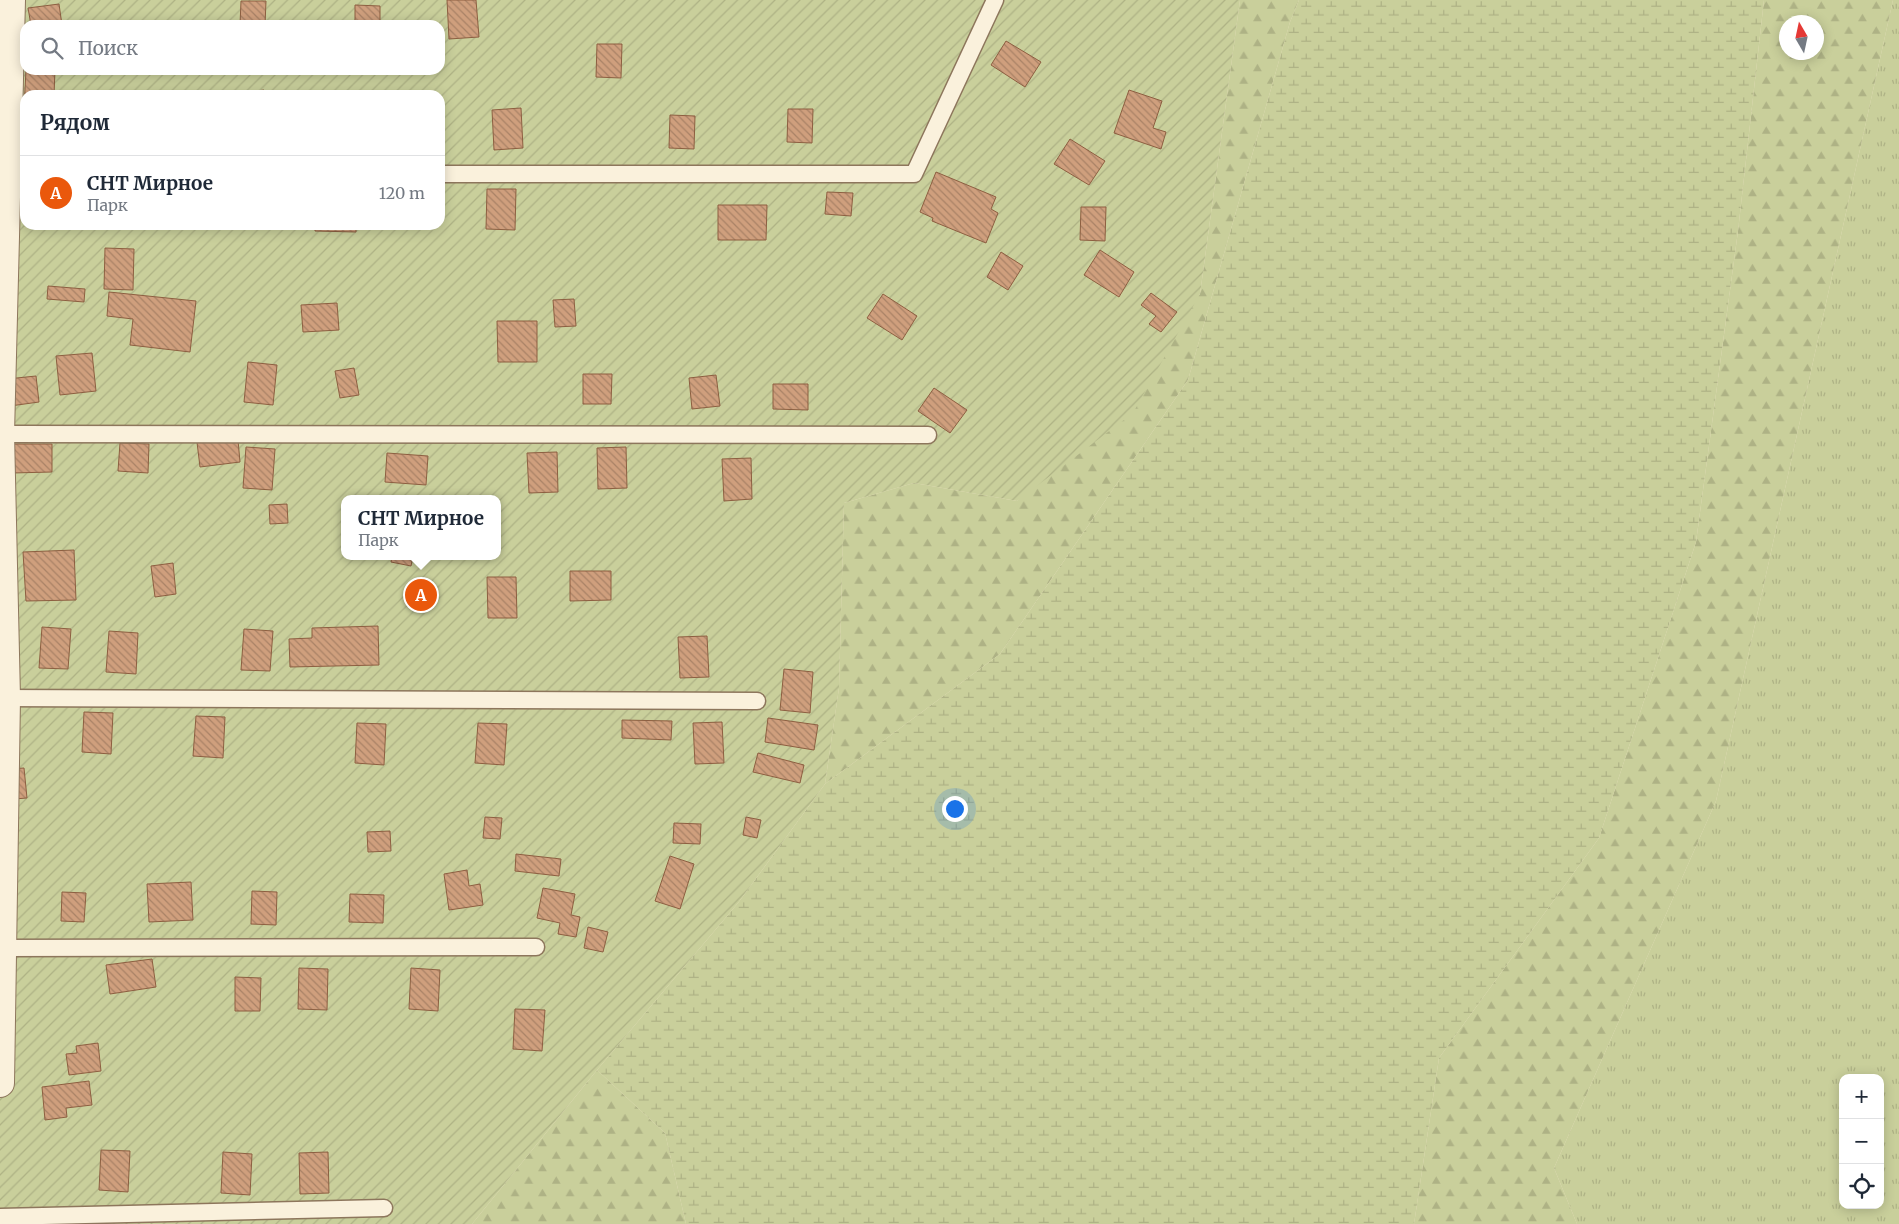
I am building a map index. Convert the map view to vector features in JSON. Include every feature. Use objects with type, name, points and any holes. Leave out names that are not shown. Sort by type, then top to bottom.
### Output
[{"type":"street","points":[[0,1083],[3,698],[0,434],[10,173],[11,0]]},
{"type":"lane","points":[[445,174],[914,174],[996,0]]},
{"type":"lane","points":[[0,434],[928,435]]},
{"type":"lane","points":[[3,698],[757,701]]},
{"type":"lane","points":[[1,948],[536,947]]},
{"type":"lane","points":[[0,1217],[384,1208]]},
{"type":"green space","points":[[0,0],[1240,0],[1200,294],[1133,413],[1017,501],[914,483],[844,503],[839,688],[825,784],[738,903],[597,1070],[472,1224],[0,1224]]},
{"type":"green space","points":[[1240,0],[1299,0],[1290,22],[1188,380],[1000,654],[825,784],[839,688],[844,503],[914,483],[1017,501],[1200,294]]},
{"type":"green space","points":[[1299,0],[1764,0],[1738,231],[1696,542],[1599,838],[1439,1058],[1414,1224],[686,1224],[665,1133],[597,1070],[738,903],[825,784],[1000,654],[1188,380],[1290,22]]},
{"type":"green space","points":[[1764,0],[1893,0],[1716,801],[1554,1168],[1577,1224],[1414,1224],[1439,1058],[1599,838],[1696,542],[1738,231]]},
{"type":"green space","points":[[1893,0],[1899,0],[1899,1224],[1577,1224],[1554,1168],[1716,801]]},
{"type":"green space","points":[[597,1070],[665,1133],[686,1224],[472,1224]]},
{"type":"building","points":[[447,0],[476,0],[479,37],[449,39]]},
{"type":"building","points":[[241,1],[266,1],[265,20],[240,20]]},
{"type":"building","points":[[59,4],[61,20],[30,20],[28,8]]},
{"type":"building","points":[[355,5],[380,6],[380,20],[355,20]]},
{"type":"building","points":[[1006,41],[1041,62],[1025,87],[991,65]]},
{"type":"building","points":[[597,44],[622,44],[621,78],[596,77]]},
{"type":"building","points":[[26,75],[55,75],[54,90],[25,90]]},
{"type":"building","points":[[1129,90],[1162,101],[1153,128],[1166,132],[1161,149],[1114,133]]},
{"type":"building","points":[[521,108],[523,148],[494,150],[492,110]]},
{"type":"building","points":[[788,109],[813,109],[812,143],[787,142]]},
{"type":"building","points":[[670,115],[695,116],[694,149],[669,148]]},
{"type":"building","points":[[1070,139],[1105,161],[1089,185],[1054,164]]},
{"type":"building","points":[[936,172],[996,197],[991,209],[998,213],[986,243],[932,221],[933,218],[920,212]]},
{"type":"building","points":[[487,189],[516,189],[515,230],[486,229]]},
{"type":"building","points":[[827,192],[853,193],[851,216],[825,214]]},
{"type":"building","points":[[718,205],[767,205],[766,240],[718,240]]},
{"type":"building","points":[[1081,207],[1106,207],[1105,241],[1080,240]]},
{"type":"building","points":[[356,230],[356,232],[315,231]]},
{"type":"building","points":[[105,248],[134,249],[133,290],[104,289]]},
{"type":"building","points":[[1100,250],[1134,272],[1119,297],[1084,275]]},
{"type":"building","points":[[1001,252],[1023,266],[1008,290],[987,277]]},
{"type":"building","points":[[48,286],[85,289],[84,302],[47,299]]},
{"type":"building","points":[[109,292],[196,301],[190,352],[130,345],[133,319],[107,316]]},
{"type":"building","points":[[1151,293],[1177,312],[1161,332],[1149,324],[1156,316],[1141,305]]},
{"type":"building","points":[[883,294],[917,316],[902,340],[867,318]]},
{"type":"building","points":[[574,299],[576,326],[555,327],[553,300]]},
{"type":"building","points":[[337,303],[339,330],[303,332],[301,305]]},
{"type":"building","points":[[497,321],[537,321],[537,362],[498,362]]},
{"type":"building","points":[[92,353],[96,391],[60,395],[56,356]]},
{"type":"building","points":[[248,362],[277,365],[273,405],[244,402]]},
{"type":"building","points":[[354,368],[359,395],[340,398],[335,371]]},
{"type":"building","points":[[583,374],[612,374],[611,404],[583,404]]},
{"type":"building","points":[[716,375],[720,406],[692,409],[689,378]]},
{"type":"building","points":[[36,376],[39,402],[10,406],[7,379]]},
{"type":"building","points":[[773,384],[808,384],[808,410],[773,409]]},
{"type":"building","points":[[934,388],[967,410],[950,433],[918,411]]},
{"type":"building","points":[[237,429],[240,462],[200,467],[196,434]]},
{"type":"building","points":[[120,443],[149,444],[148,473],[118,471]]},
{"type":"building","points":[[12,444],[52,444],[52,472],[12,473]]},
{"type":"building","points":[[246,447],[275,449],[272,490],[243,488]]},
{"type":"building","points":[[626,447],[627,488],[598,489],[597,448]]},
{"type":"building","points":[[557,452],[558,492],[529,493],[527,453]]},
{"type":"building","points":[[387,453],[428,456],[426,485],[385,482]]},
{"type":"building","points":[[751,458],[752,499],[724,501],[722,459]]},
{"type":"building","points":[[287,504],[288,523],[270,524],[269,505]]},
{"type":"building","points":[[74,550],[76,600],[26,601],[23,552]]},
{"type":"building","points":[[391,560],[412,560],[411,566],[391,562]]},
{"type":"building","points":[[173,563],[176,594],[155,597],[151,566]]},
{"type":"building","points":[[570,571],[611,571],[611,600],[570,601]]},
{"type":"building","points":[[487,577],[516,577],[517,618],[488,618]]},
{"type":"building","points":[[378,626],[379,665],[290,667],[289,639],[312,638],[312,628]]},
{"type":"building","points":[[42,627],[71,629],[68,669],[39,668]]},
{"type":"building","points":[[244,629],[273,631],[270,671],[241,670]]},
{"type":"building","points":[[109,631],[138,633],[136,674],[106,672]]},
{"type":"building","points":[[707,636],[709,677],[680,678],[678,637]]},
{"type":"building","points":[[784,669],[813,672],[810,713],[780,710]]},
{"type":"building","points":[[84,712],[113,713],[111,754],[82,752]]},
{"type":"building","points":[[196,716],[225,717],[223,758],[193,756]]},
{"type":"building","points":[[768,718],[818,725],[814,750],[765,742]]},
{"type":"building","points":[[622,720],[672,721],[671,740],[622,738]]},
{"type":"building","points":[[722,722],[724,763],[695,764],[693,723]]},
{"type":"building","points":[[357,723],[386,724],[384,765],[355,763]]},
{"type":"building","points":[[478,723],[507,724],[504,765],[475,763]]},
{"type":"building","points":[[758,753],[804,765],[800,783],[753,772]]},
{"type":"building","points":[[24,768],[27,798],[14,799],[10,769]]},
{"type":"building","points":[[485,817],[502,818],[500,839],[483,838]]},
{"type":"building","points":[[746,817],[761,820],[757,838],[743,835]]},
{"type":"building","points":[[674,823],[701,824],[700,844],[673,843]]},
{"type":"building","points":[[390,831],[391,851],[368,852],[367,832]]},
{"type":"building","points":[[516,854],[561,859],[559,876],[515,871]]},
{"type":"building","points":[[670,856],[694,864],[680,909],[655,901]]},
{"type":"building","points":[[467,870],[469,886],[480,884],[483,905],[449,910],[444,874]]},
{"type":"building","points":[[191,882],[193,920],[149,922],[147,884]]},
{"type":"building","points":[[543,888],[575,894],[571,915],[580,917],[576,937],[558,934],[560,923],[537,918]]},
{"type":"building","points":[[252,891],[277,892],[276,925],[251,924]]},
{"type":"building","points":[[62,892],[86,893],[84,922],[61,921]]},
{"type":"building","points":[[350,894],[384,895],[383,923],[349,922]]},
{"type":"building","points":[[588,927],[608,932],[603,952],[584,948]]},
{"type":"building","points":[[152,959],[156,987],[110,994],[106,965]]},
{"type":"building","points":[[299,968],[328,969],[327,1010],[298,1009]]},
{"type":"building","points":[[411,968],[440,970],[438,1011],[409,1009]]},
{"type":"building","points":[[235,977],[261,978],[260,1011],[235,1011]]},
{"type":"building","points":[[515,1009],[545,1010],[542,1051],[513,1049]]},
{"type":"building","points":[[98,1043],[101,1071],[69,1075],[66,1054],[77,1053],[76,1046]]},
{"type":"building","points":[[89,1081],[92,1105],[66,1108],[67,1117],[45,1120],[42,1087]]},
{"type":"building","points":[[101,1150],[130,1151],[128,1192],[99,1190]]},
{"type":"building","points":[[223,1152],[252,1154],[250,1195],[221,1193]]},
{"type":"building","points":[[328,1152],[329,1193],[300,1194],[299,1153]]},
{"type":"place","name":"СНТ Мирное","points":[[421,595]]}]
